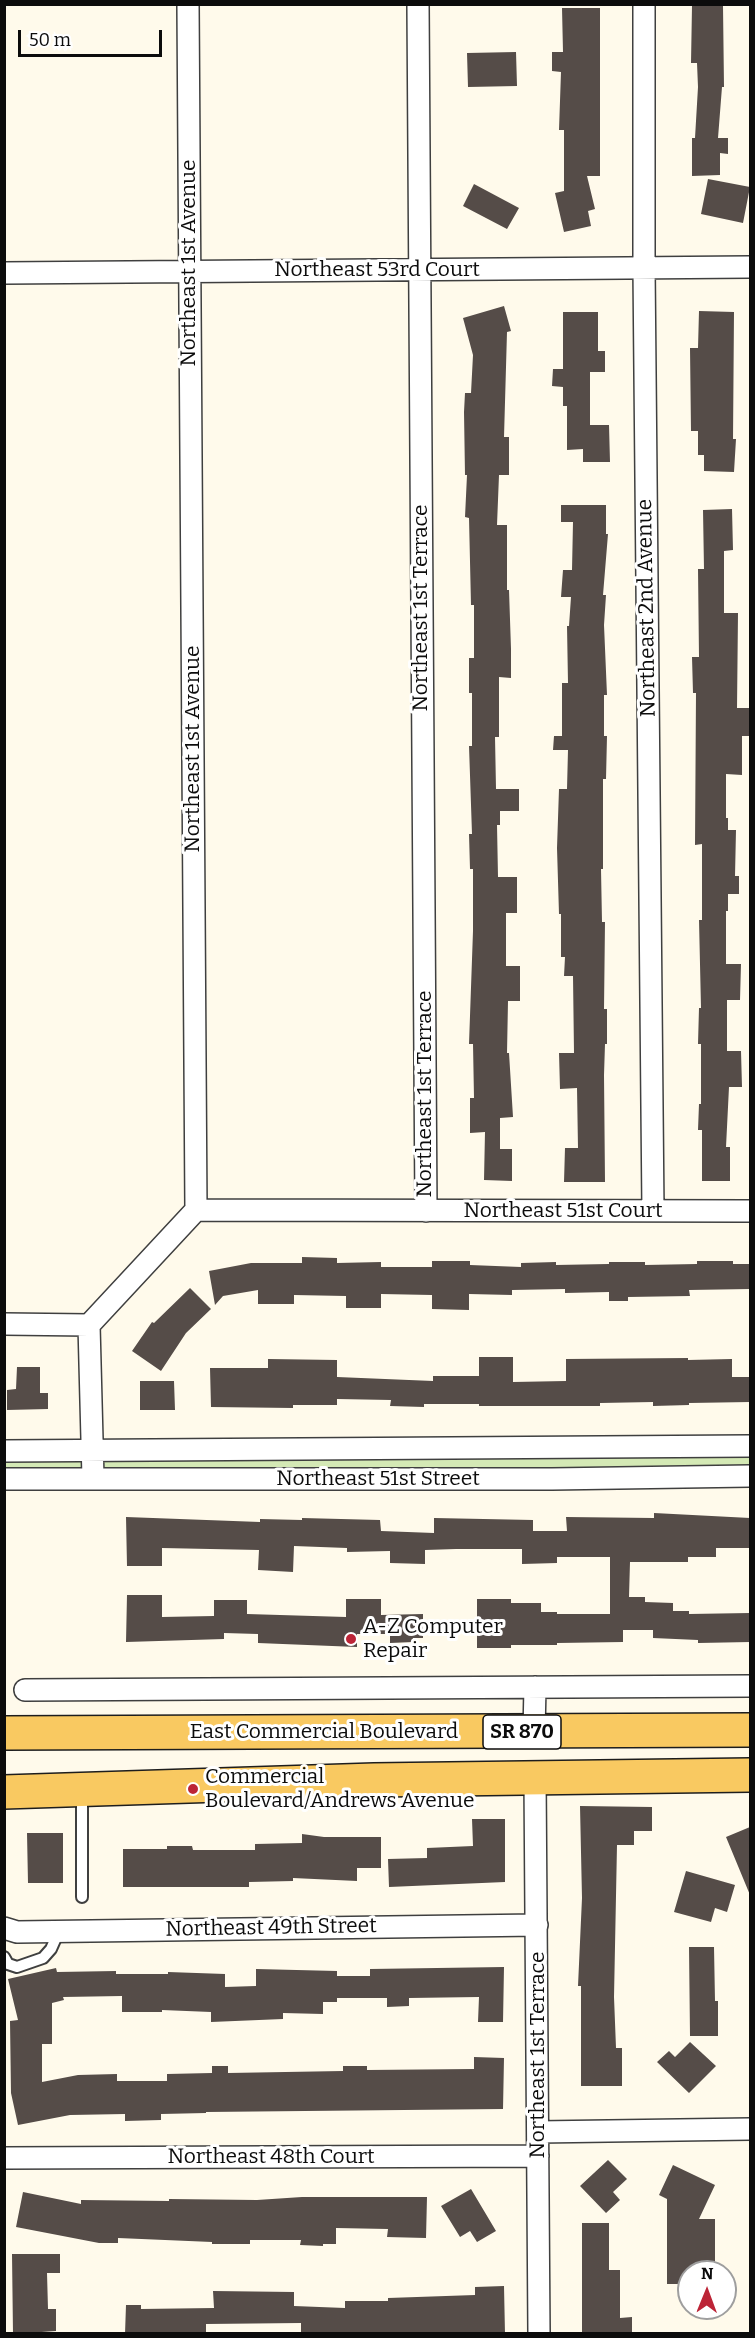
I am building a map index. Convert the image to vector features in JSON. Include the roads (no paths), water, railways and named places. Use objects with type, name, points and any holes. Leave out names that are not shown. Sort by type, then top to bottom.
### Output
[{"type":"main road","name":"East Commercial Boulevard","points":[[4,1732],[739,1730]]},
{"type":"main road","points":[[535,1777],[557,1759],[568,1754],[582,1751],[706,1750],[739,1730]]},
{"type":"main road","points":[[374,1780],[391,1763],[399,1761],[495,1757],[506,1754],[518,1747],[534,1732]]},
{"type":"main road","name":"SR 870","points":[[4,1792],[374,1780],[750,1775]]},
{"type":"street","name":"Northeast 1st Avenue","points":[[188,4],[196,1210]]},
{"type":"street","name":"Northeast 1st Terrace","points":[[418,4],[426,1211]]},
{"type":"street","name":"Northeast 2nd Avenue","points":[[644,4],[644,268],[653,1211]]},
{"type":"street","name":"Northeast 53rd Court","points":[[4,273],[750,267]]},
{"type":"street","name":"Northeast 51st Court","points":[[196,1210],[750,1211]]},
{"type":"street","points":[[93,1478],[89,1324],[196,1210]]},
{"type":"street","points":[[4,1324],[89,1324]]},
{"type":"street","name":"Northeast 51st Street","points":[[4,1451],[750,1446]]},
{"type":"street","points":[[552,1448],[552,1479]]},
{"type":"street","name":"Northeast 51st Street","points":[[4,1479],[552,1479],[750,1476]]},
{"type":"street","points":[[25,1689],[750,1686]]},
{"type":"street","points":[[534,1732],[535,1687]]},
{"type":"street","name":"Northeast 1st Terrace","points":[[535,1777],[539,2334]]},
{"type":"street","name":"Northeast 49th Street","points":[[9,1934],[59,1931],[537,1925]]},
{"type":"street","points":[[538,2132],[750,2129]]},
{"type":"street","name":"Northeast 48th Court","points":[[4,2158],[538,2156]]},
{"type":"lane","points":[[82,1789],[82,1897]]},
{"type":"lane","points":[[4,1958],[8,1964],[17,1967],[43,1958],[51,1949],[59,1931]]},
{"type":"place","name":"A-Z Computer Repair","points":[[351,1639]]},
{"type":"place","name":"Commercial Boulevard/Andrews Avenue","points":[[193,1789]]}]
